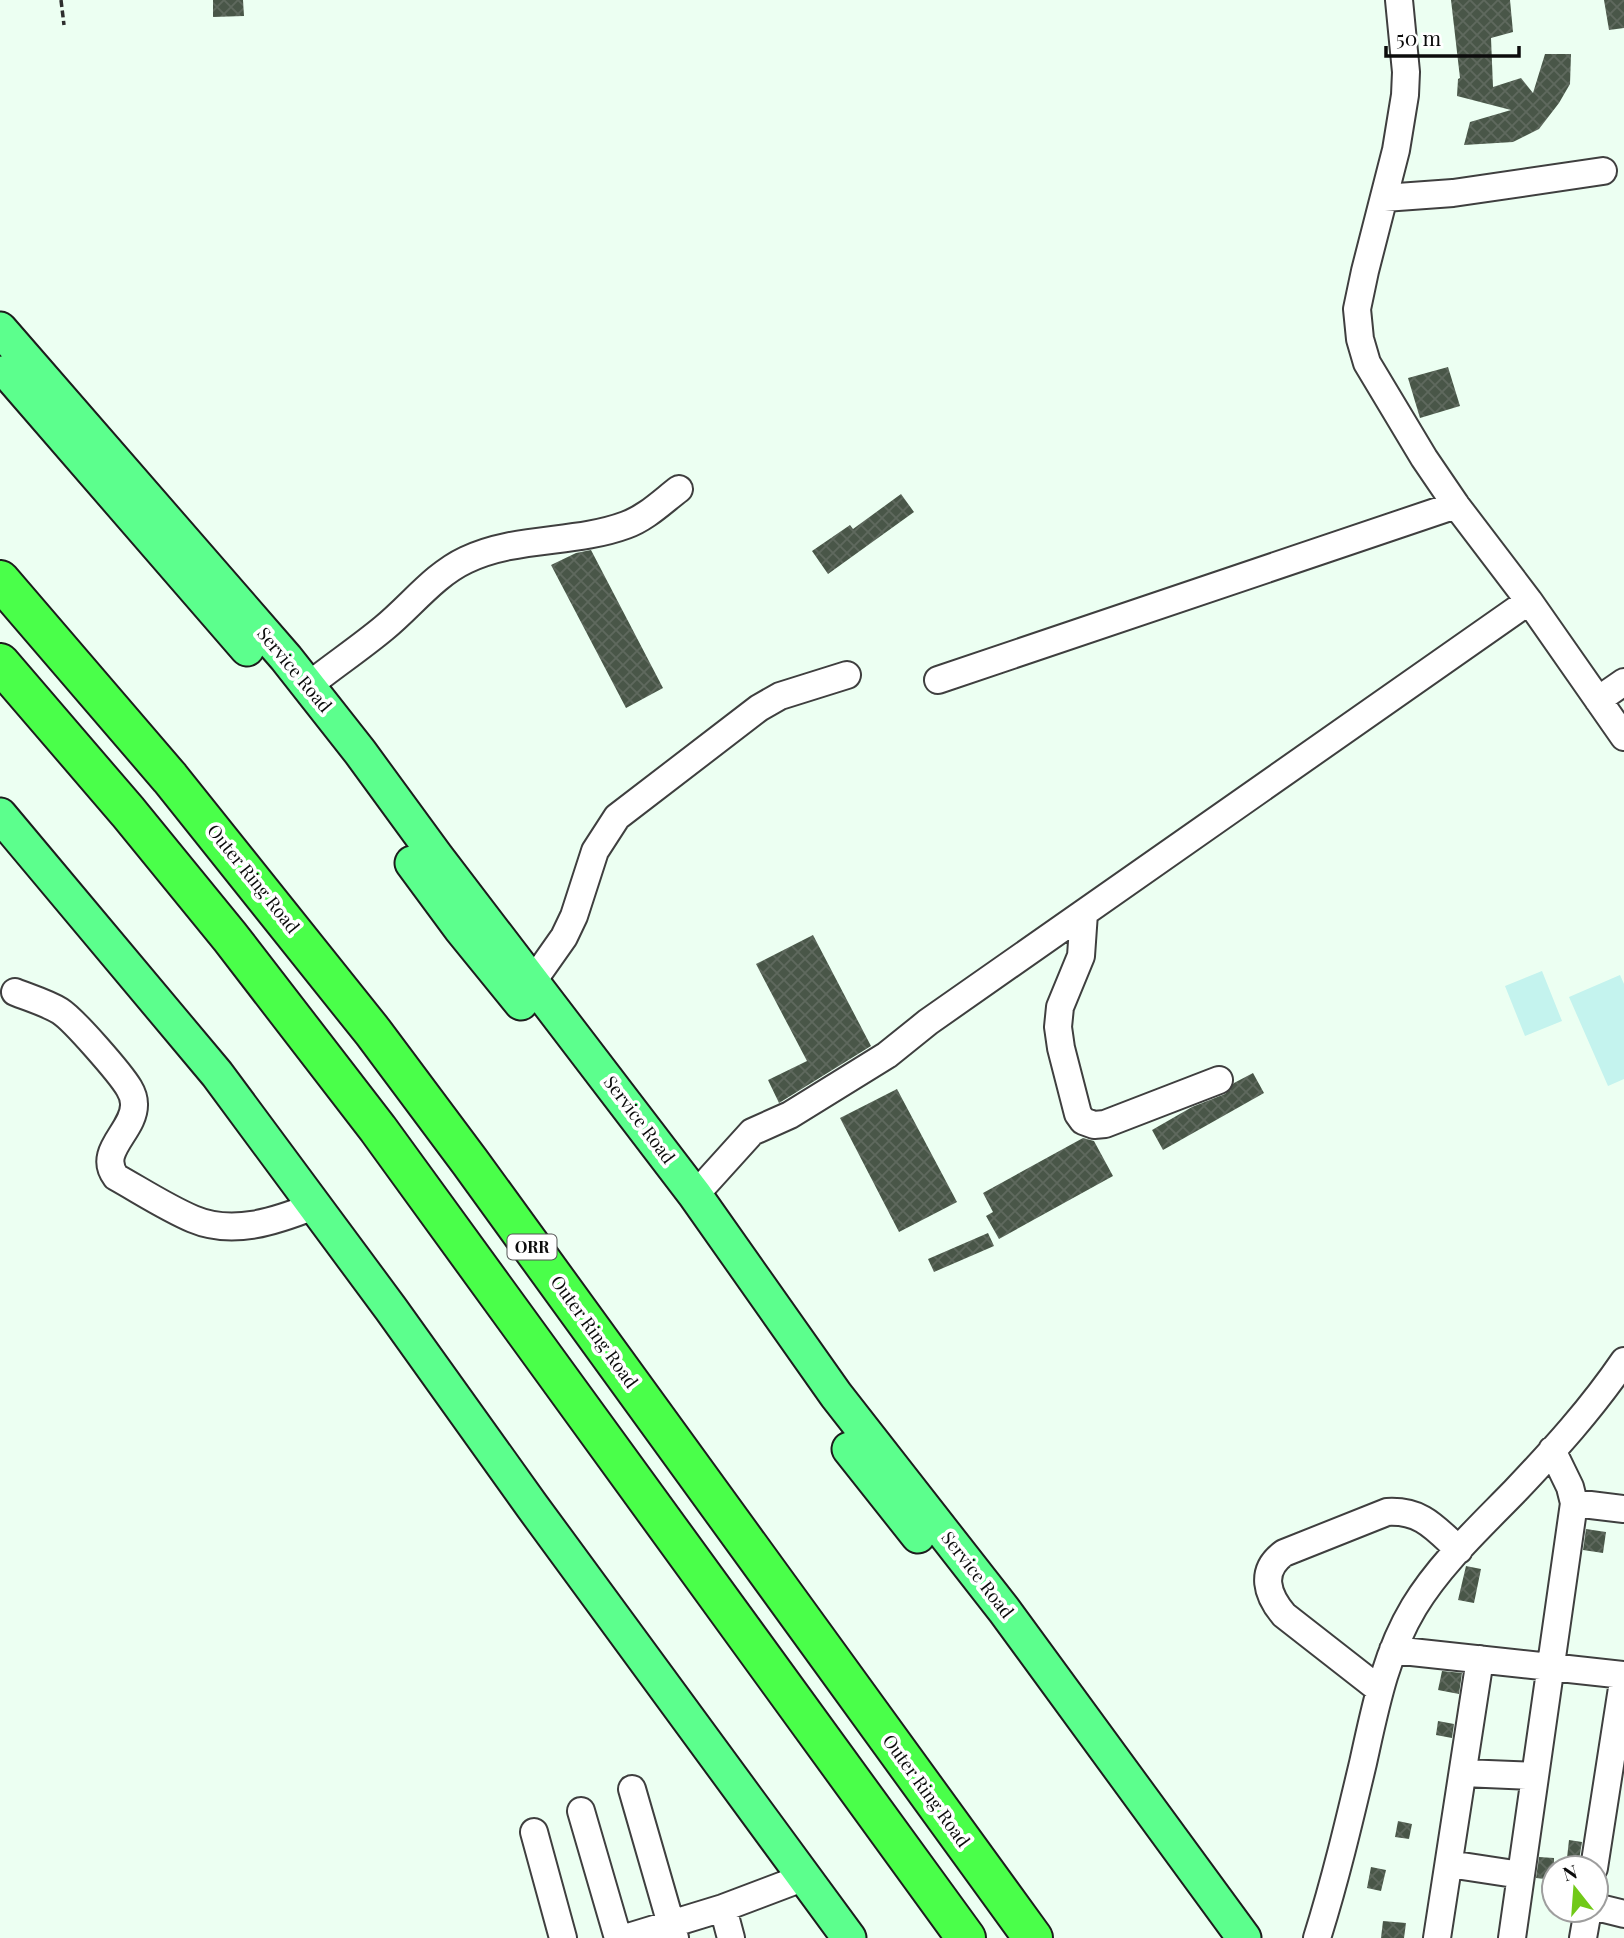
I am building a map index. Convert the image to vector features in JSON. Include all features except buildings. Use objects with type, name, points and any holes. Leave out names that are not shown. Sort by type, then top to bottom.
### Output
[{"type":"highway","name":"Outer Ring Road","points":[[0,580],[213,830],[389,1054],[1033,1938]]},
{"type":"highway","points":[[0,663],[230,937],[378,1129],[966,1938]]},
{"type":"main road","name":"Service Road","points":[[0,329],[308,686],[360,752],[436,856],[695,1195],[836,1395],[1004,1610],[1244,1938]]},
{"type":"main road","points":[[0,364],[318,733],[453,917],[684,1215],[816,1406],[1000,1641],[1220,1938]]},
{"type":"main road","points":[[0,816],[216,1074],[849,1938]]},
{"type":"street","points":[[1399,0],[1406,72],[1405,95],[1396,150],[1357,309],[1360,340],[1367,363],[1456,505],[1530,601],[1624,737]]},
{"type":"street","points":[[1384,198],[1453,192],[1603,171]]},
{"type":"street","points":[[308,686],[384,628],[447,572],[465,561],[492,550],[628,525],[679,489]]},
{"type":"street","points":[[938,680],[1456,505]]},
{"type":"street","points":[[695,1195],[752,1132],[790,1115],[887,1055],[928,1022],[1530,601]]},
{"type":"street","points":[[533,981],[564,937],[574,916],[595,851],[617,817],[759,708],[780,696],[847,675]]},
{"type":"street","points":[[1598,700],[1624,682]]},
{"type":"street","points":[[1084,913],[1081,956],[1060,1007],[1058,1027],[1078,1114],[1083,1121],[1094,1125],[1105,1124],[1219,1080]]},
{"type":"street","points":[[15,992],[62,1012],[129,1087],[135,1105],[132,1117],[109,1161],[111,1171],[116,1177],[193,1219],[211,1225],[255,1225],[279,1220],[314,1206]]},
{"type":"street","points":[[1317,1938],[1330,1897],[1380,1690],[1393,1650],[1414,1606],[1459,1550],[1552,1450],[1624,1361]]},
{"type":"street","points":[[1512,1938],[1574,1503],[1570,1487],[1552,1450]]},
{"type":"street","points":[[1574,1503],[1624,1509]]},
{"type":"street","points":[[1380,1690],[1284,1615],[1272,1602],[1268,1587],[1269,1572],[1275,1559],[1387,1512],[1403,1511],[1425,1519],[1459,1550]]},
{"type":"street","points":[[1393,1650],[1624,1675],[1596,1854]]},
{"type":"street","points":[[1437,1938],[1480,1659]]},
{"type":"street","points":[[1463,1773],[1535,1776]]},
{"type":"street","points":[[632,1789],[673,1931]]},
{"type":"street","points":[[580,1811],[618,1938]]},
{"type":"street","points":[[534,1832],[563,1938]]},
{"type":"street","points":[[1449,1864],[1521,1875]]},
{"type":"street","points":[[625,1938],[673,1931],[723,1908],[805,1877]]},
{"type":"street","points":[[723,1908],[731,1938]]},
{"type":"path","points":[[61,0],[64,25]]},
{"type":"shaded area","points":[[1542,971],[1562,1021],[1525,1036],[1505,986]]},
{"type":"shaded area","points":[[1620,975],[1624,984],[1624,1079],[1608,1086],[1569,997]]}]
